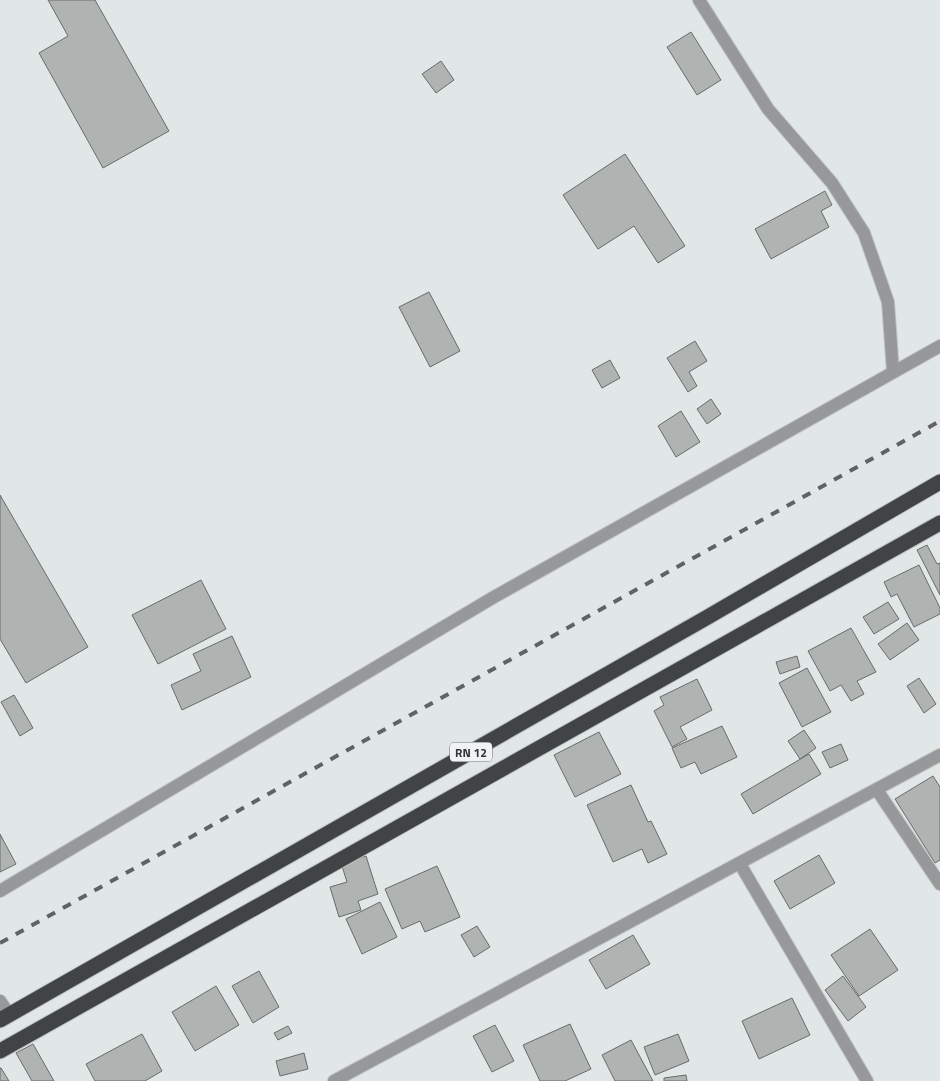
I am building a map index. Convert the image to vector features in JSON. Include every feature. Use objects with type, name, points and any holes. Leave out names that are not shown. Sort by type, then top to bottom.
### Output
[{"type":"highway","name":"RN 12","points":[[4,1017],[706,618],[940,482]]},
{"type":"highway","name":"RN 12","points":[[0,1051],[940,523]]},
{"type":"street","points":[[699,0],[768,109],[832,183],[864,233],[888,302],[894,372]]},
{"type":"street","points":[[0,891],[494,596],[940,346]]},
{"type":"street","points":[[334,1081],[940,755]]},
{"type":"street","points":[[877,790],[940,884]]},
{"type":"street","points":[[740,864],[867,1081]]},
{"type":"street","points":[[0,1001],[4,1017]]},
{"type":"building","points":[[48,0],[95,0],[169,131],[103,168],[39,53],[68,36]]},
{"type":"building","points":[[691,32],[721,80],[697,95],[667,47]]},
{"type":"building","points":[[441,61],[454,80],[436,93],[422,74]]},
{"type":"building","points":[[625,154],[685,246],[658,263],[634,226],[598,249],[563,195]]},
{"type":"building","points":[[825,191],[832,205],[821,211],[829,227],[771,259],[755,229]]},
{"type":"building","points":[[429,292],[460,351],[430,367],[399,307]]},
{"type":"building","points":[[695,341],[707,361],[689,372],[697,386],[688,392],[667,358]]},
{"type":"building","points":[[610,360],[620,378],[602,388],[592,370]]},
{"type":"building","points":[[711,399],[721,414],[707,424],[697,409]]},
{"type":"building","points":[[681,411],[700,442],[676,457],[658,426]]},
{"type":"building","points":[[0,495],[88,647],[26,683],[0,639]]},
{"type":"building","points":[[927,545],[937,564],[940,563],[940,595],[917,550]]},
{"type":"building","points":[[919,565],[940,608],[940,614],[914,627],[897,594],[891,597],[884,582]]},
{"type":"building","points":[[201,580],[226,629],[158,664],[132,615]]},
{"type":"building","points":[[888,602],[899,619],[874,634],[863,617]]},
{"type":"building","points":[[907,623],[919,640],[890,660],[878,644]]},
{"type":"building","points":[[851,628],[876,672],[857,681],[864,694],[851,701],[841,685],[830,691],[808,651]]},
{"type":"building","points":[[232,636],[251,677],[182,710],[171,685],[201,671],[193,654]]},
{"type":"building","points":[[797,656],[800,667],[780,674],[776,662]]},
{"type":"building","points":[[807,668],[831,712],[802,727],[779,683]]},
{"type":"building","points":[[919,678],[936,704],[924,713],[907,686]]},
{"type":"building","points":[[697,679],[712,710],[680,727],[687,739],[672,747],[654,711],[664,705],[660,697]]},
{"type":"building","points":[[14,695],[33,728],[20,736],[1,702]]},
{"type":"building","points":[[722,726],[737,757],[701,774],[695,762],[681,768],[672,748]]},
{"type":"building","points":[[804,730],[816,748],[800,759],[788,741]]},
{"type":"building","points":[[599,732],[621,774],[575,797],[554,755]]},
{"type":"building","points":[[841,744],[848,760],[830,768],[822,752]]},
{"type":"building","points":[[809,754],[821,774],[753,814],[741,794]]},
{"type":"building","points":[[933,776],[940,787],[940,860],[935,863],[895,799]]},
{"type":"building","points":[[631,785],[648,822],[651,821],[667,854],[648,863],[642,849],[613,862],[587,805]]},
{"type":"building","points":[[0,834],[16,864],[0,872]]},
{"type":"building","points":[[819,855],[835,883],[790,909],[774,881]]},
{"type":"building","points":[[366,856],[378,894],[358,901],[361,910],[339,917],[330,887],[347,882],[341,863]]},
{"type":"building","points":[[437,866],[460,917],[425,932],[420,921],[402,929],[385,889]]},
{"type":"building","points":[[380,902],[397,937],[362,954],[346,919]]},
{"type":"building","points":[[477,926],[490,947],[474,957],[461,935]]},
{"type":"building","points":[[870,929],[898,970],[859,996],[831,955]]},
{"type":"building","points":[[633,935],[650,964],[606,989],[589,960]]},
{"type":"building","points":[[259,971],[279,1007],[253,1023],[232,986]]},
{"type":"building","points":[[843,976],[866,1007],[848,1021],[825,990]]},
{"type":"building","points":[[216,986],[239,1025],[195,1051],[172,1012]]},
{"type":"building","points":[[792,998],[810,1035],[759,1059],[742,1021]]},
{"type":"building","points":[[570,1024],[591,1069],[565,1081],[540,1081],[523,1045]]},
{"type":"building","points":[[495,1025],[514,1061],[492,1072],[473,1036]]},
{"type":"building","points":[[288,1026],[292,1033],[278,1040],[274,1033]]},
{"type":"building","points":[[142,1034],[162,1071],[145,1081],[95,1081],[86,1064]]},
{"type":"building","points":[[678,1034],[689,1061],[655,1075],[644,1047]]},
{"type":"building","points":[[631,1040],[653,1081],[615,1081],[602,1055]]},
{"type":"building","points":[[33,1044],[54,1081],[32,1081],[16,1053]]},
{"type":"building","points":[[304,1053],[308,1069],[280,1076],[276,1061]]},
{"type":"building","points":[[1,1068],[9,1081],[0,1081]]},
{"type":"building","points":[[686,1075],[687,1081],[664,1081],[664,1078]]},
{"type":"railway","points":[[0,943],[940,421]]}]
